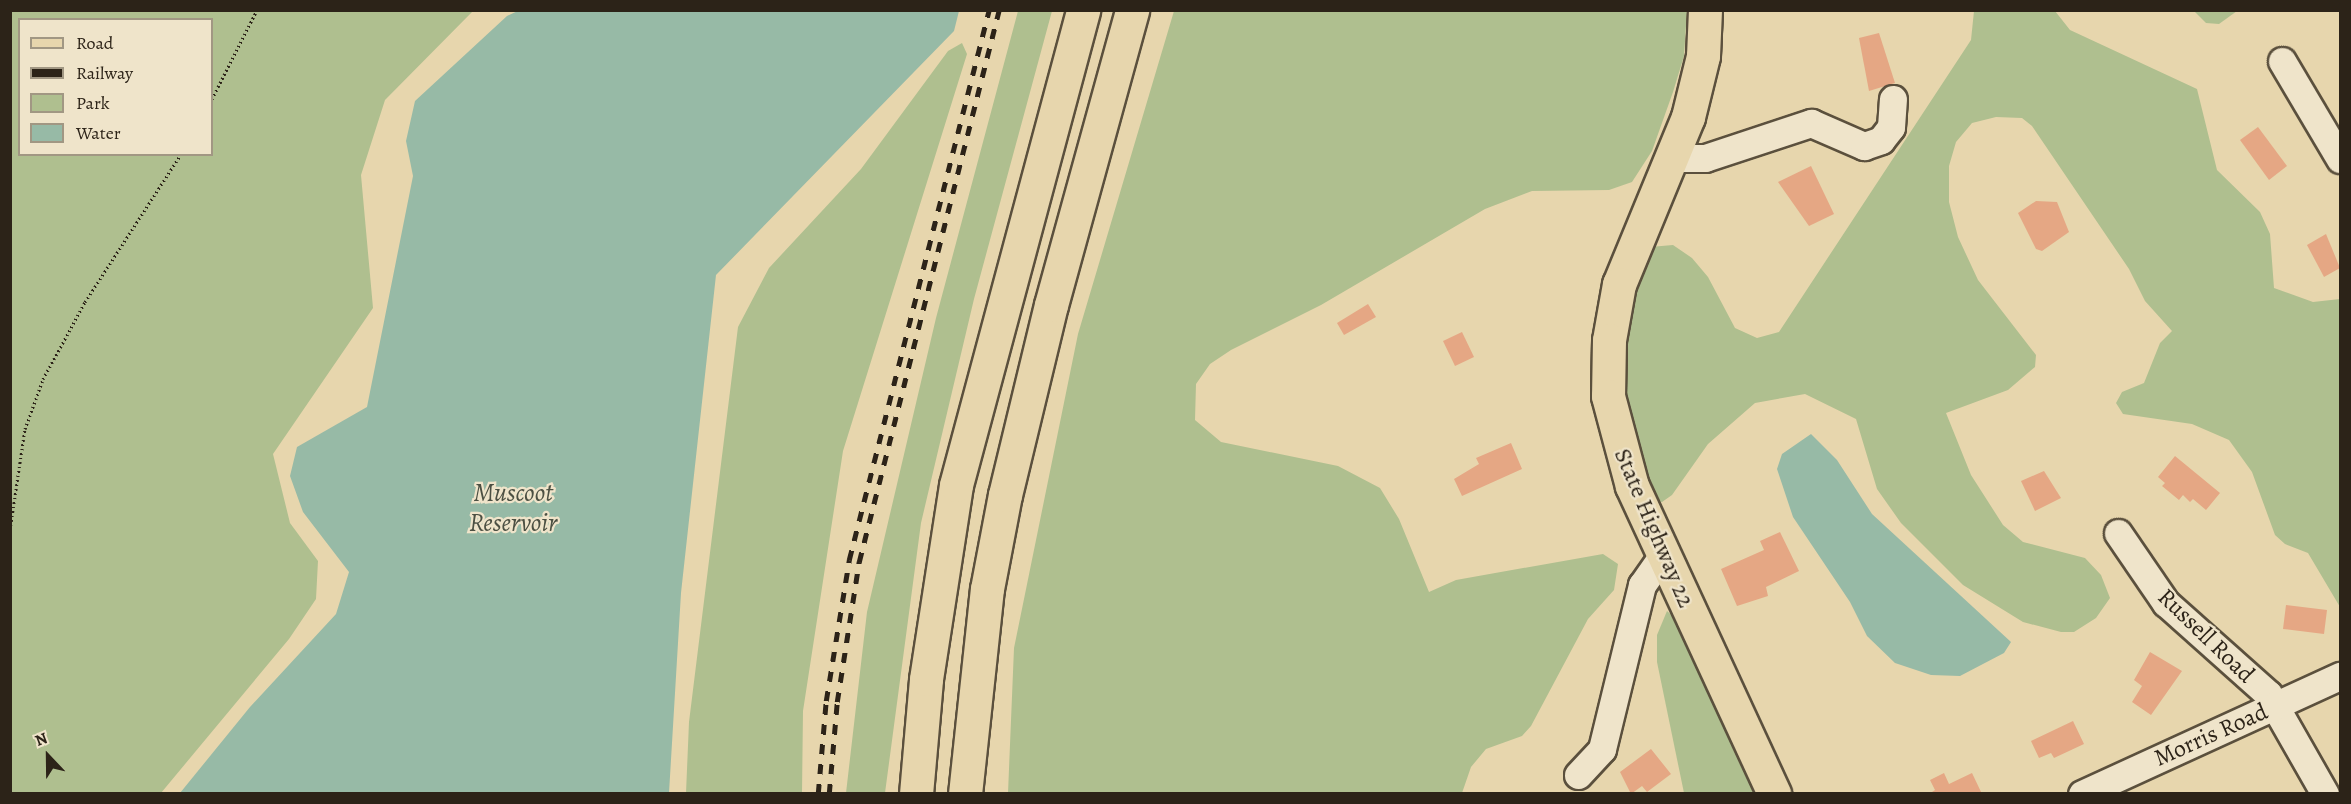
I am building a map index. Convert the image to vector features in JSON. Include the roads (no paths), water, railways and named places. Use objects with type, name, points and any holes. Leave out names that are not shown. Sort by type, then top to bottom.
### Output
[{"type":"main road","points":[[916,794],[926,679],[956,485],[1083,10]]},
{"type":"main road","points":[[965,794],[974,685],[1005,495],[1051,305],[1132,10]]},
{"type":"main road","name":"State Highway 22","points":[[1705,10],[1697,85],[1671,158],[1619,284],[1608,366],[1608,396],[1622,458],[1663,555],[1774,794]]},
{"type":"street","points":[[2282,61],[2340,159]]},
{"type":"street","points":[[1671,158],[1706,158],[1811,123],[1864,146],[1881,140],[1891,127],[1893,99]]},
{"type":"street","name":"Russell Road","points":[[2118,533],[2166,603],[2268,694],[2325,794]]},
{"type":"street","points":[[1578,775],[1602,748],[1642,585],[1663,555]]},
{"type":"street","name":"Morris Road","points":[[2082,794],[2340,676]]},
{"type":"water","name":"Muscoot Reservoir","points":[[520,10],[959,11],[954,31],[716,275],[681,593],[669,793],[180,793],[250,707],[336,614],[349,572],[303,512],[290,476],[297,447],[367,407],[413,176],[406,141],[415,101],[507,16]]},
{"type":"water","points":[[1811,434],[1837,460],[1872,514],[2011,642],[2004,653],[1960,676],[1931,675],[1895,663],[1867,636],[1850,602],[1793,517],[1777,469],[1782,454]]},
{"type":"railway","points":[[818,794],[826,701],[849,560],[989,10]]},
{"type":"railway","points":[[829,794],[837,702],[859,562],[999,10]]}]
